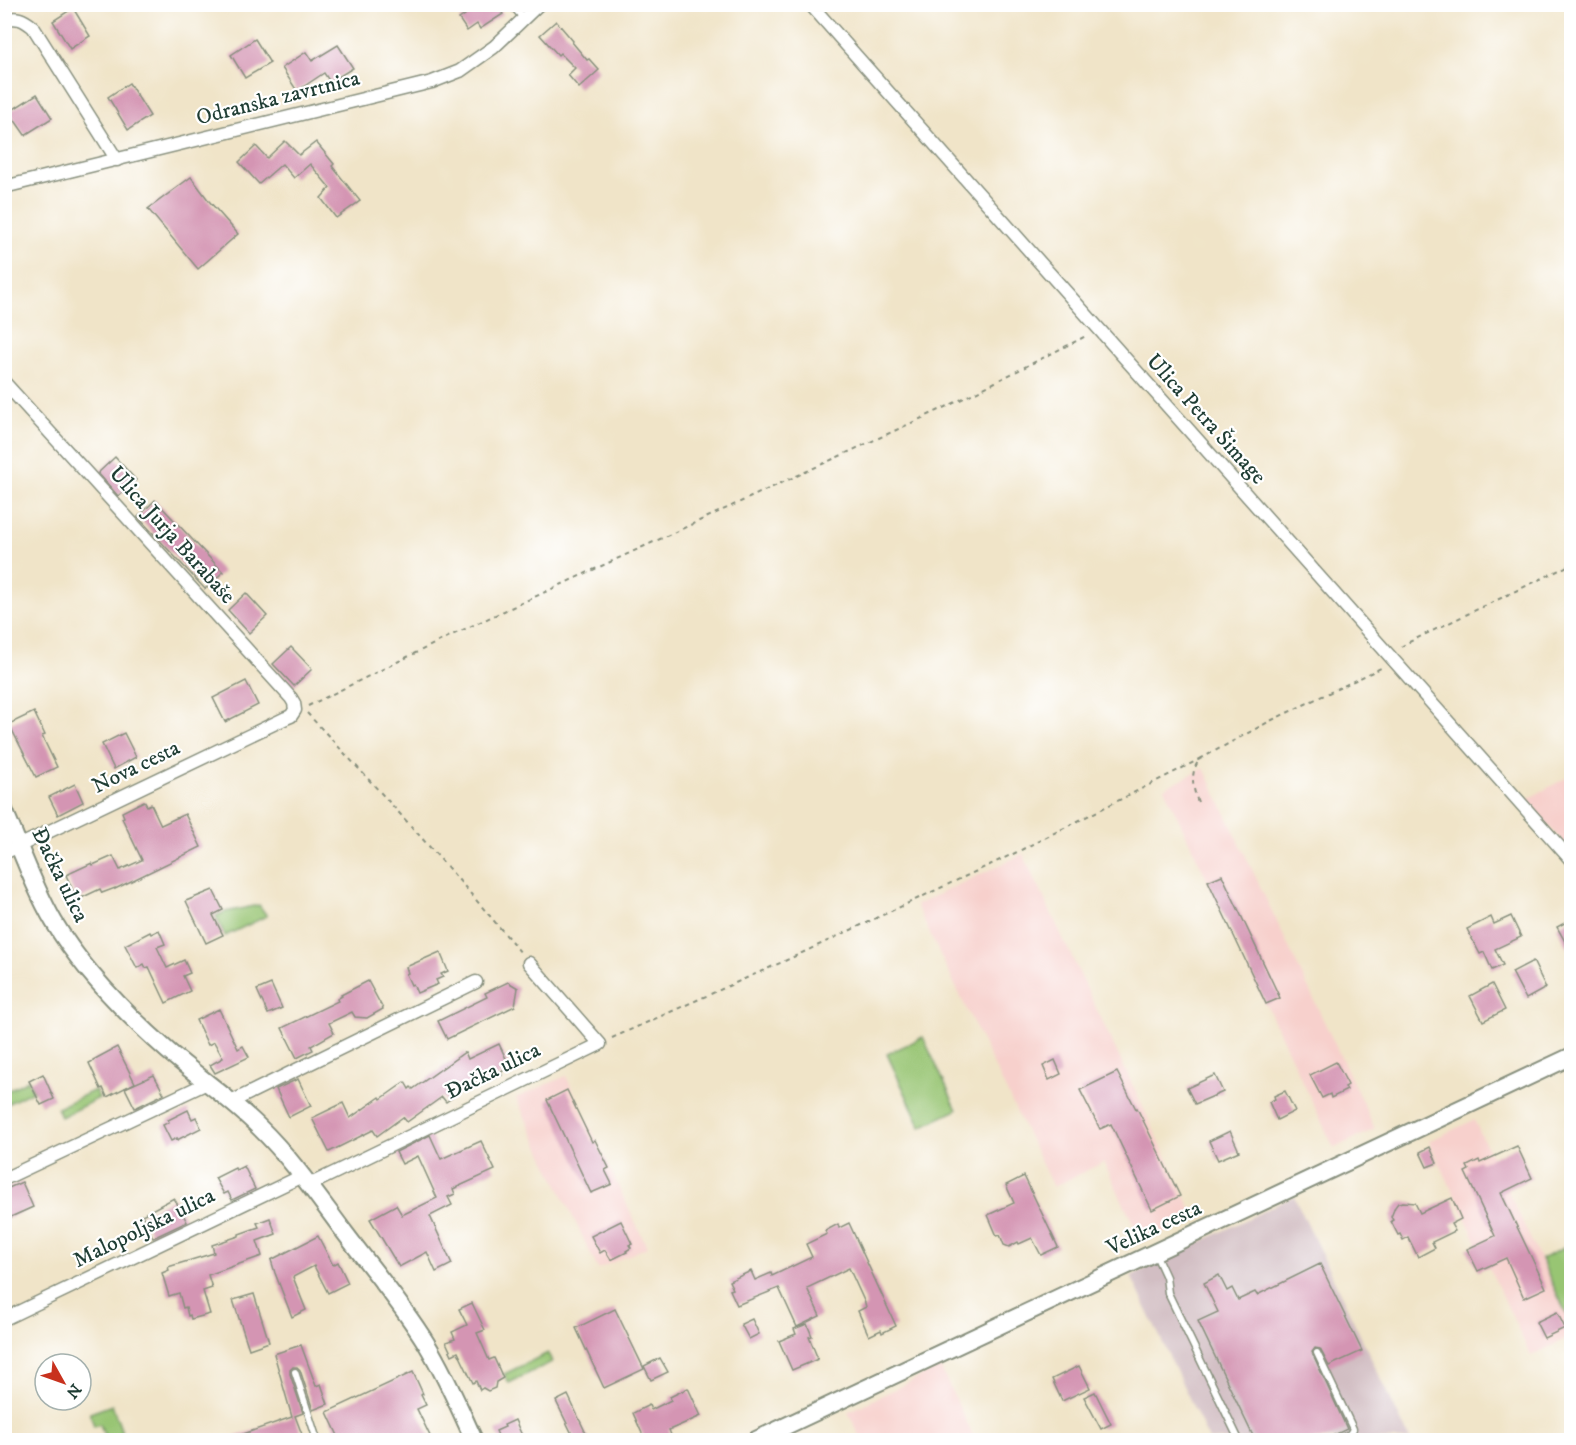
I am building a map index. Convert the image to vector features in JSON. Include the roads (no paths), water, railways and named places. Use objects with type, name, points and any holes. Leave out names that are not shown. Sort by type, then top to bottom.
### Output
[{"type":"main road","name":"Đačka ulica","points":[[4,810],[12,849],[54,922],[82,962],[148,1033],[259,1127],[290,1160],[414,1325],[438,1365],[474,1440]]},
{"type":"main road","name":"Velika cesta","points":[[756,1440],[1572,1056]]},
{"type":"street","name":"Odranska zavrtnica","points":[[4,187],[432,82],[460,71],[494,47],[539,4]]},
{"type":"street","name":"Ulica Petra Šimage","points":[[810,4],[1572,861]]},
{"type":"street","points":[[4,20],[13,18],[25,21],[33,27],[117,159]]},
{"type":"street","name":"Ulica Jurja Barabaše","points":[[4,382],[291,699],[295,710],[291,716],[286,718]]},
{"type":"street","name":"Nova cesta","points":[[12,849],[286,718]]},
{"type":"street","name":"Đačka ulica","points":[[305,1180],[600,1044],[529,963]]},
{"type":"street","points":[[231,1102],[476,982]]},
{"type":"street","points":[[4,1179],[207,1083]]},
{"type":"street","name":"Malopoljska ulica","points":[[4,1319],[305,1180]]},
{"type":"lane","points":[[512,4],[524,19]]},
{"type":"lane","points":[[1155,1253],[1166,1276],[1168,1293],[1239,1440]]},
{"type":"lane","points":[[1317,1353],[1353,1429],[1350,1434],[1339,1440]]},
{"type":"lane","points":[[295,1372],[317,1440]]}]
